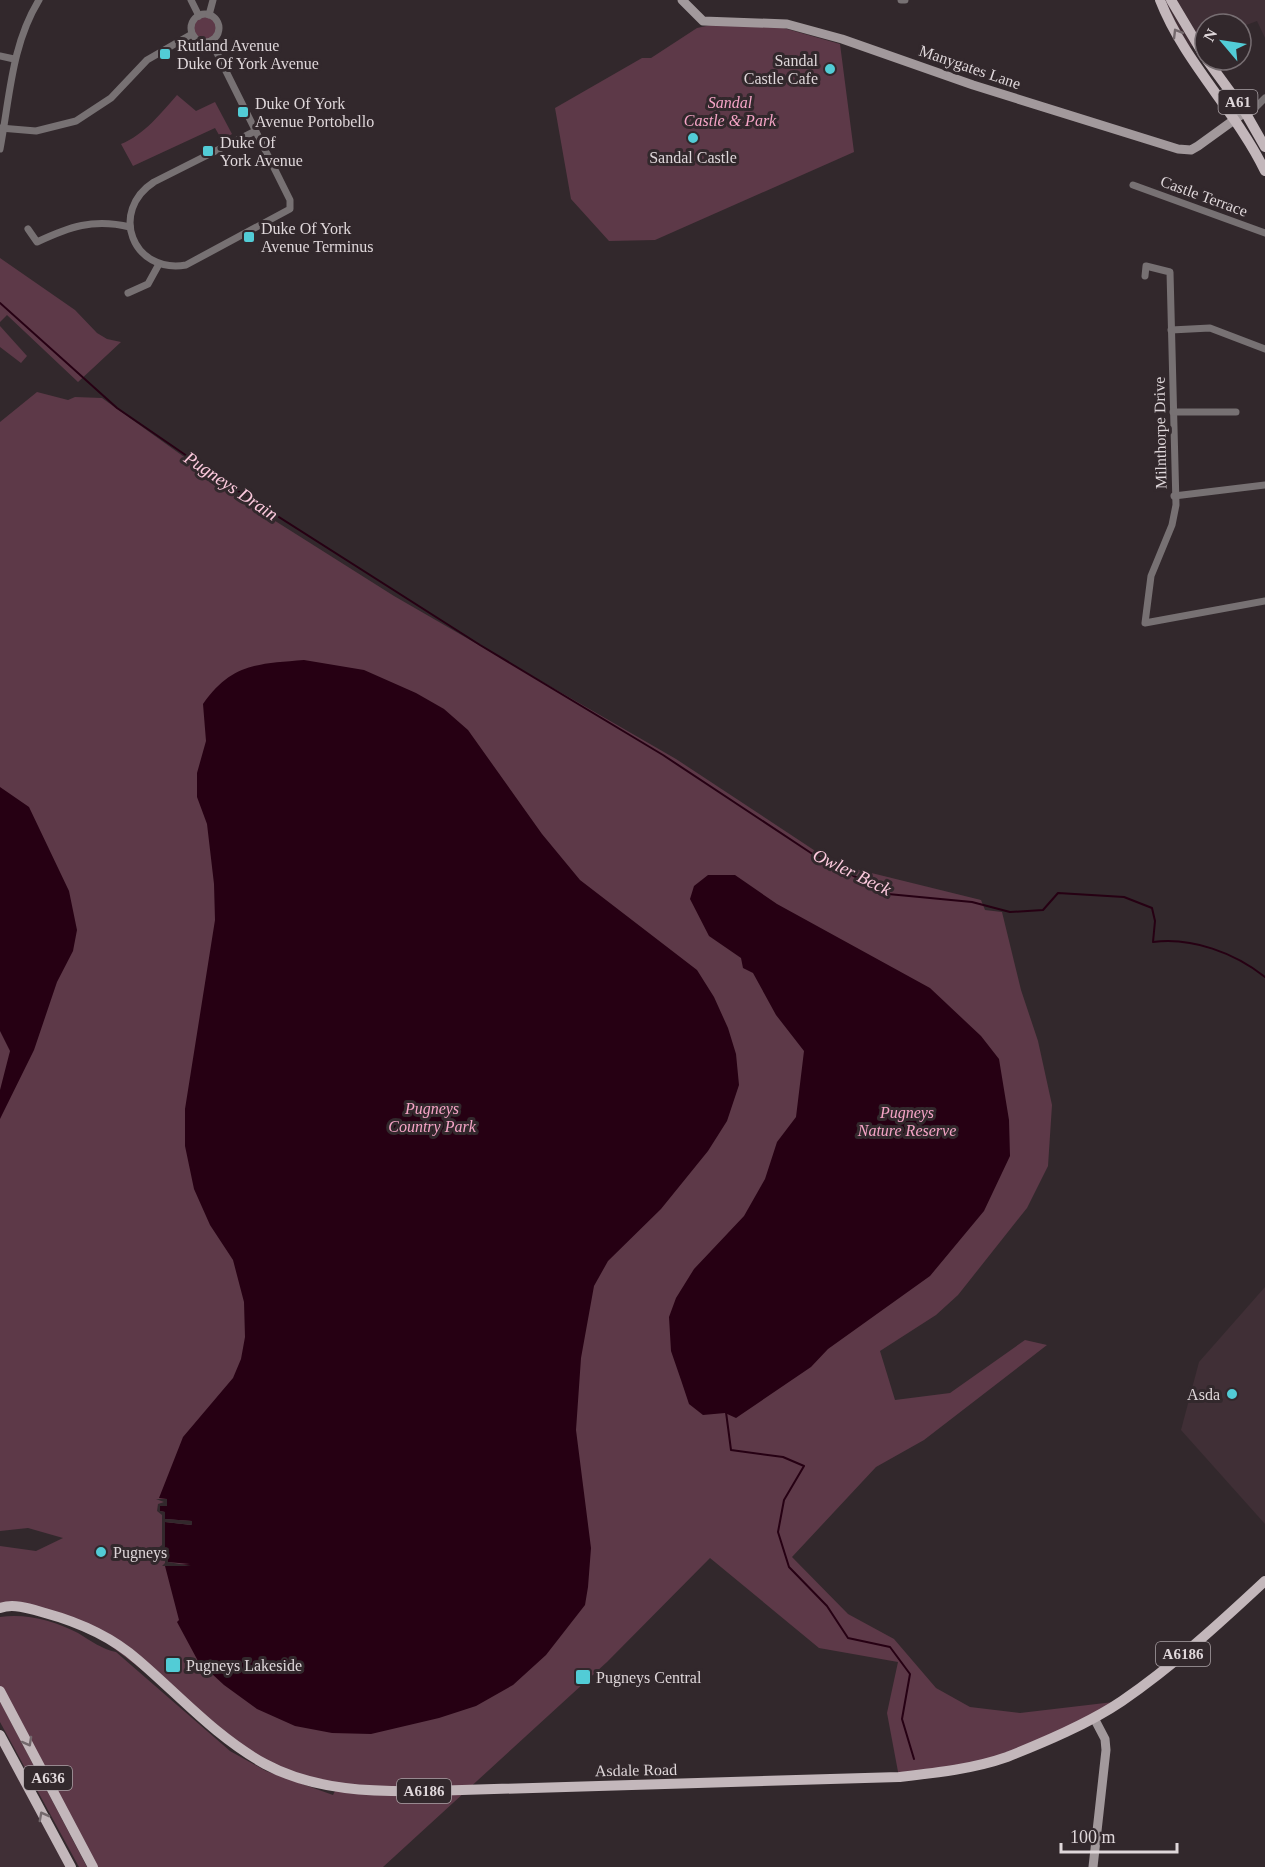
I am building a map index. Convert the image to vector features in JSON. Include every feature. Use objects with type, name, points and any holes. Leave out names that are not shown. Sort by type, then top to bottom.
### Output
[{"type":"main road","name":"A61","points":[[1160,0],[1186,48],[1262,158],[1265,171]]},
{"type":"main road","name":"A61","points":[[1171,0],[1193,36]]},
{"type":"main road","name":"A61","points":[[1216,72],[1246,114],[1265,147]]},
{"type":"main road","name":"Asdale Road","points":[[1,1606],[30,1608],[51,1614],[86,1627],[111,1640],[138,1659],[218,1732],[265,1764],[303,1779],[362,1790],[430,1791],[899,1777],[968,1767],[1006,1757],[1094,1718],[1122,1701],[1180,1657],[1265,1581]]},
{"type":"main road","name":"A636","points":[[0,1691],[93,1867]]},
{"type":"main road","name":"A636","points":[[0,1736],[71,1867]]},
{"type":"street","points":[[0,149],[14,59],[27,21],[39,0]]},
{"type":"street","points":[[191,0],[199,16]]},
{"type":"street","points":[[209,15],[213,0]]},
{"type":"street","name":"Manygates Lane","points":[[682,0],[703,21],[787,24],[842,39],[973,85],[1170,147],[1191,150],[1235,119],[1246,114]]},
{"type":"street","points":[[209,15],[216,19],[219,27],[217,37],[211,41],[199,41],[192,34],[191,26],[199,16],[209,15]]},
{"type":"street","points":[[2,129],[36,131],[86,117],[111,98],[147,60],[192,34]]},
{"type":"street","points":[[211,41],[290,200],[290,209],[194,262],[178,266],[159,264],[139,249],[130,227],[132,208],[147,187],[255,131]]},
{"type":"street","points":[[0,56],[14,59]]},
{"type":"street","points":[[1246,114],[1265,98]]},
{"type":"street","name":"Castle Terrace","points":[[1133,185],[1265,233]]},
{"type":"street","points":[[28,229],[37,242],[71,226],[114,224],[130,227]]},
{"type":"street","points":[[128,293],[148,284],[159,264]]},
{"type":"street","name":"Milnthorpe Drive","points":[[1144,276],[1146,266],[1170,272],[1174,496],[1174,519],[1151,576],[1144,624],[1265,601]]},
{"type":"street","points":[[1171,330],[1210,328],[1265,349]]},
{"type":"street","points":[[1173,412],[1236,412]]},
{"type":"street","points":[[1174,496],[1265,485]]},
{"type":"street","points":[[1093,1867],[1106,1750],[1105,1739],[1094,1718]]},
{"type":"shaded area","points":[[1160,0],[1265,0],[1265,38],[1257,21],[1253,22],[1253,12],[1193,12],[1193,45],[1186,48]]},
{"type":"shaded area","name":"Pugneys","points":[[304,660],[364,670],[416,693],[444,709],[468,730],[542,834],[580,880],[697,970],[714,997],[728,1028],[736,1054],[739,1085],[727,1121],[708,1151],[661,1209],[608,1261],[594,1286],[581,1358],[576,1430],[591,1548],[585,1605],[546,1655],[513,1685],[476,1706],[439,1718],[371,1734],[332,1733],[295,1726],[257,1709],[224,1685],[198,1661],[177,1622],[179,1620],[165,1566],[190,1564],[168,1562],[167,1555],[162,1555],[161,1548],[165,1548],[165,1522],[191,1525],[192,1521],[165,1519],[165,1512],[160,1511],[160,1506],[166,1506],[167,1499],[159,1498],[183,1437],[233,1378],[241,1359],[245,1337],[244,1302],[233,1260],[210,1225],[194,1189],[185,1146],[185,1109],[215,920],[214,884],[207,824],[197,797],[197,773],[206,741],[203,704],[225,680],[247,668]]},
{"type":"shaded area","points":[[0,787],[29,807],[69,891],[77,930],[73,951],[57,982],[34,1050],[0,1119],[0,1090],[10,1051],[0,1031]]},
{"type":"shaded area","points":[[708,875],[735,875],[777,904],[930,988],[981,1036],[999,1059],[1009,1120],[1010,1156],[984,1211],[930,1276],[828,1349],[811,1367],[736,1418],[725,1413],[703,1415],[689,1404],[671,1351],[669,1317],[676,1298],[694,1269],[744,1216],[765,1179],[777,1142],[796,1117],[804,1051],[776,1015],[753,973],[743,968],[741,958],[709,936],[690,899],[694,886]]},
{"type":"shaded area","name":"Asda","points":[[1265,1287],[1265,1524],[1181,1430],[1199,1362]]},
{"type":"shaded area","points":[[0,1735],[71,1867],[0,1867]]},
{"type":"green space","points":[[205,14],[215,18],[219,28],[215,38],[205,42],[195,38],[191,28],[195,18]]},
{"type":"green space","name":"Sandal Castle & Park","points":[[720,23],[780,27],[840,44],[854,152],[655,240],[609,241],[571,199],[555,108],[642,58],[651,58],[697,28]]},
{"type":"green space","points":[[177,95],[196,111],[215,102],[232,134],[222,140],[215,128],[133,166],[121,144],[145,129]]},
{"type":"green space","points":[[0,258],[75,310],[97,333],[107,339],[121,342],[78,382],[7,315],[0,322]]},
{"type":"green space","points":[[0,326],[27,356],[21,363],[0,347]]},
{"type":"green space","name":"Pugneys Country Park","points":[[37,392],[68,400],[75,397],[102,398],[261,512],[394,596],[676,759],[835,864],[981,900],[985,910],[1002,912],[1021,990],[1038,1041],[1052,1105],[1048,1166],[1027,1208],[958,1295],[936,1315],[880,1351],[895,1400],[950,1393],[1025,1340],[1047,1345],[924,1440],[876,1467],[792,1557],[848,1614],[894,1639],[936,1688],[970,1707],[1020,1713],[1122,1701],[1006,1757],[899,1777],[887,1713],[898,1662],[819,1648],[710,1558],[607,1662],[383,1867],[91,1867],[0,1691],[0,1617],[30,1617],[50,1622],[116,1652],[230,1751],[266,1771],[333,1795],[337,1787],[265,1764],[86,1627],[0,1604],[0,1546],[36,1551],[63,1538],[28,1528],[0,1531],[0,422]]},
{"type":"green space","points":[[0,1701],[87,1867],[79,1867],[0,1722]]},
{"type":"pier","points":[[156,1499],[167,1499],[167,1506],[160,1506],[160,1511],[165,1512],[165,1519],[192,1521],[192,1525],[165,1522],[165,1548],[161,1549],[162,1555],[167,1555],[168,1562],[191,1566],[162,1566],[165,1558],[159,1557],[158,1548],[162,1545],[162,1515],[157,1511],[158,1504],[164,1502]]},
{"type":"waterway","name":"Owler Beck","points":[[0,303],[117,408],[238,491],[480,645],[663,755],[814,855],[888,894],[972,902],[1010,912],[1043,910],[1058,893],[1124,897],[1152,908],[1155,921],[1153,942],[1183,942],[1212,949],[1227,954],[1265,977]]},
{"type":"waterway","points":[[726,1412],[731,1450],[783,1457],[804,1466],[784,1500],[778,1532],[789,1567],[827,1606],[848,1638],[890,1647],[910,1674],[902,1719],[914,1759]]},
{"type":"place","name":"Rutland Avenue Duke Of York Avenue","points":[[165,54]]},
{"type":"place","name":"Sandal Castle Cafe","points":[[830,69]]},
{"type":"place","name":"Duke Of York Avenue Portobello","points":[[243,112]]},
{"type":"place","name":"Sandal Castle","points":[[693,138]]},
{"type":"place","name":"Duke Of York Avenue","points":[[208,151]]},
{"type":"place","name":"Duke Of York Avenue Terminus","points":[[249,237]]},
{"type":"place","name":"Asda","points":[[1232,1394]]},
{"type":"place","name":"Pugneys","points":[[101,1552]]},
{"type":"place","name":"Pugneys Lakeside","points":[[173,1665]]},
{"type":"place","name":"Pugneys Central","points":[[583,1677]]},
{"type":"water label","name":"Pugneys Drain","points":[[231,486]]},
{"type":"park label","name":"Pugneys Nature Reserve","points":[[907,1121]]}]
